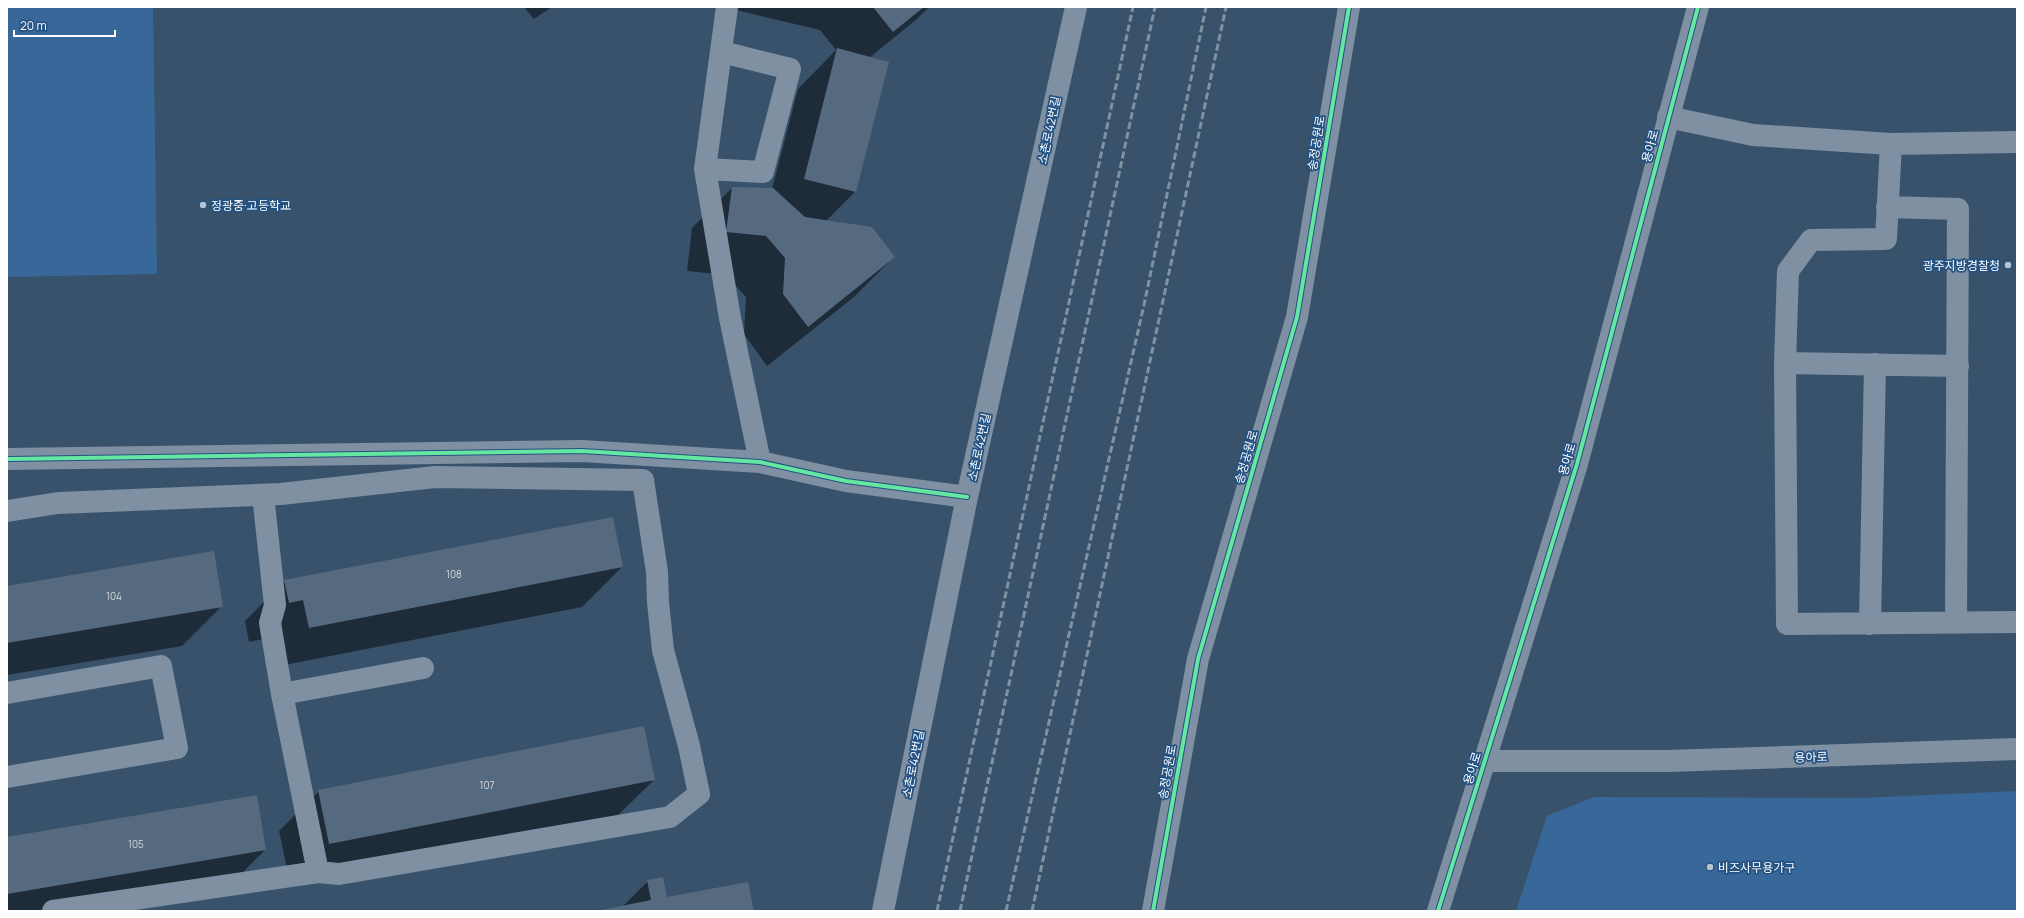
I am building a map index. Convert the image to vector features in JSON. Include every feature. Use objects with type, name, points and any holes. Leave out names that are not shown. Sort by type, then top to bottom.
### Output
[{"type":"street","points":[[727,7],[705,169],[730,318],[760,462]]},
{"type":"street","name":"소촌로42번길","points":[[883,911],[967,497],[1076,7]]},
{"type":"street","name":"송정공원로","points":[[1153,911],[1198,659],[1297,317],[1349,7]]},
{"type":"street","name":"용아로","points":[[1438,911],[1576,464],[1698,7]]},
{"type":"street","points":[[705,169],[762,172],[790,69],[722,52]]},
{"type":"street","points":[[1668,117],[1753,135],[1891,144],[2017,142]]},
{"type":"street","points":[[1891,144],[1886,238],[1811,240],[1788,271],[1785,363],[1787,624],[2017,622]]},
{"type":"street","points":[[1887,207],[1958,209],[1956,623]]},
{"type":"street","points":[[1785,363],[1958,366]]},
{"type":"street","points":[[1870,624],[1875,364]]},
{"type":"street","points":[[7,459],[582,451],[760,462],[846,481],[967,497]]},
{"type":"street","points":[[7,511],[58,503],[263,495],[435,477],[643,480],[657,572],[658,602],[663,650],[689,746],[699,794],[670,817],[339,874],[318,872],[53,911]]},
{"type":"street","points":[[263,495],[275,605],[270,623],[282,694],[318,872]]},
{"type":"street","points":[[7,693],[161,666],[177,748],[7,777]]},
{"type":"street","points":[[282,694],[424,668]]},
{"type":"street","name":"용아로","points":[[1485,761],[1668,762],[2017,749]]},
{"type":"shaded area","points":[[7,7],[153,7],[157,274],[7,277]]},
{"type":"shaded area","points":[[2017,791],[2017,911],[1516,911],[1547,816],[1594,797],[1861,798]]},
{"type":"building","points":[[873,7],[924,7],[893,32]]},
{"type":"building","points":[[837,48],[889,62],[856,192],[804,179]]},
{"type":"building","points":[[732,187],[773,188],[805,217],[872,227],[895,257],[808,327],[783,294],[785,258],[766,236],[726,232]]},
{"type":"building","points":[[613,517],[623,567],[309,628],[303,600],[289,603],[284,580]]},
{"type":"building","points":[[214,551],[223,607],[7,643],[7,586]]},
{"type":"building","points":[[644,726],[655,780],[329,844],[318,790]]},
{"type":"building","points":[[257,795],[266,850],[7,894],[7,837]]},
{"type":"building","points":[[663,877],[667,897],[748,882],[754,911],[597,911],[651,900],[647,880]]},
{"type":"railway","points":[[937,911],[1133,7]]},
{"type":"railway","points":[[960,911],[1155,7]]},
{"type":"railway","points":[[1006,911],[1144,305],[1206,7]]},
{"type":"railway","points":[[1032,911],[1226,7]]},
{"type":"cycle path","points":[[1153,911],[1198,659],[1297,317],[1349,7]]},
{"type":"cycle path","points":[[1438,911],[1577,464],[1698,7]]},
{"type":"cycle path","points":[[7,459],[582,451],[760,462],[846,481],[967,497]]},
{"type":"place","name":"정광중·고등학교","points":[[203,205]]},
{"type":"place","name":"광주지방경찰청","points":[[2008,265]]},
{"type":"place","name":"비즈사무용가구","points":[[1710,867]]}]
